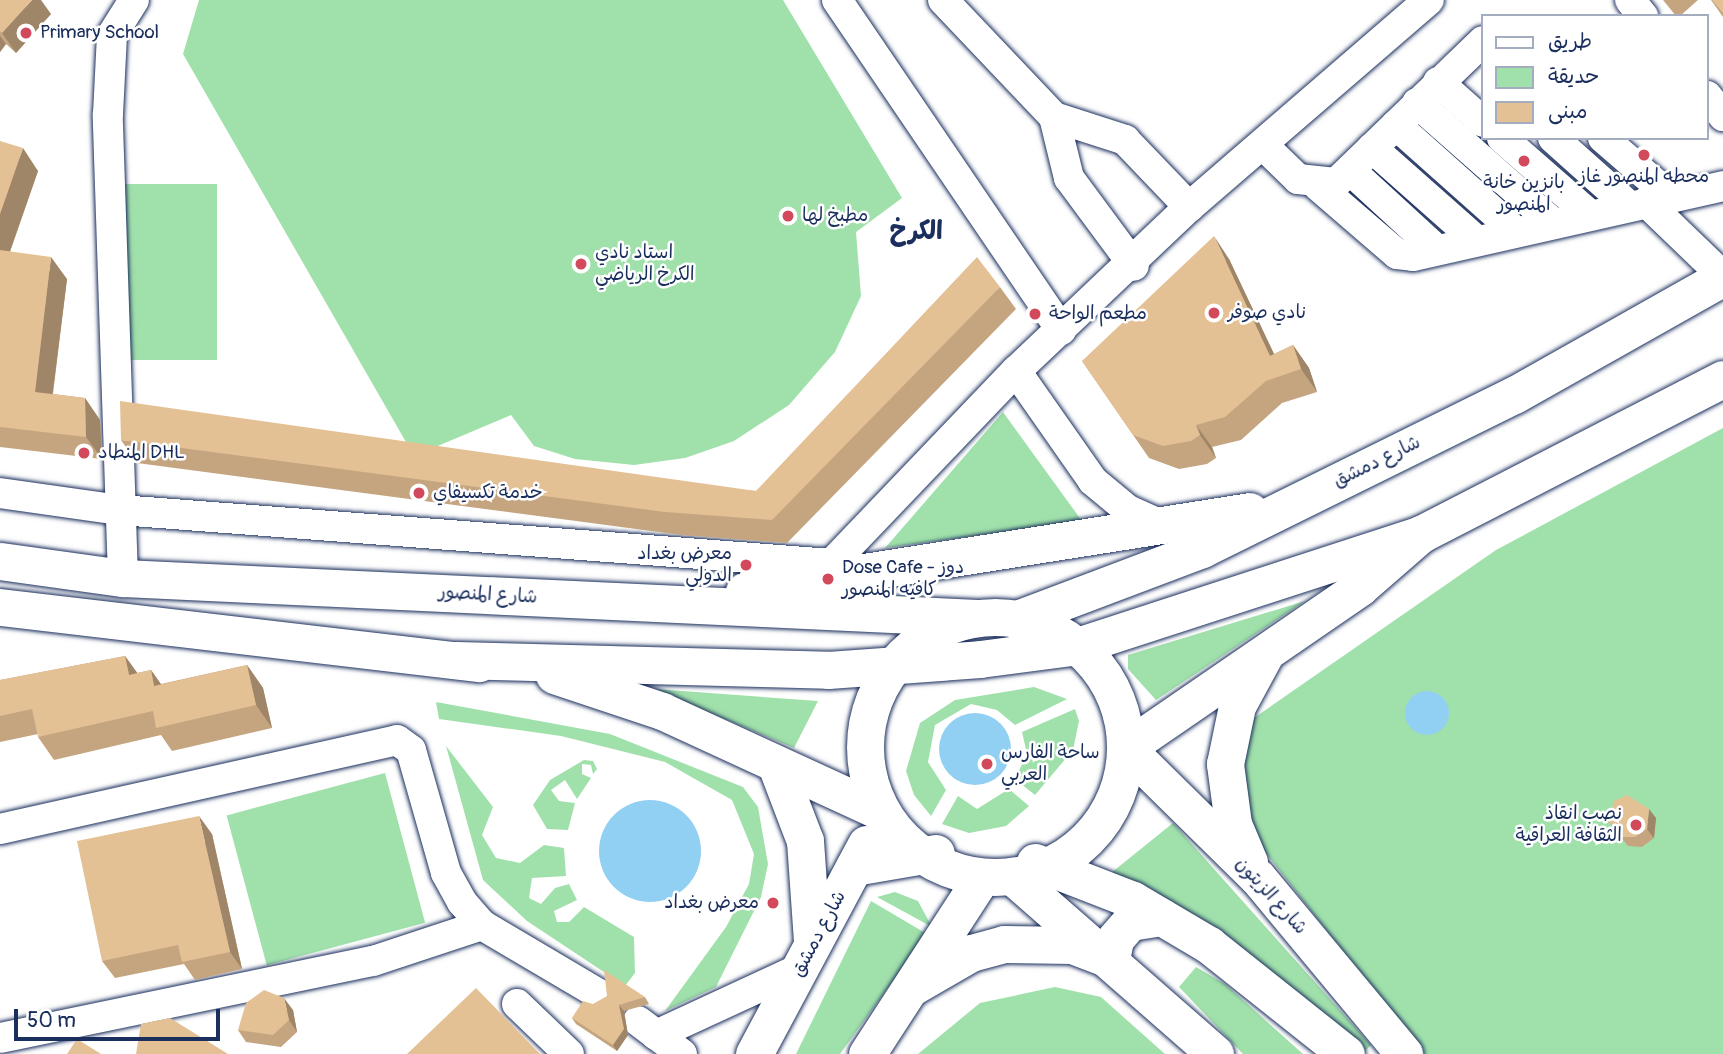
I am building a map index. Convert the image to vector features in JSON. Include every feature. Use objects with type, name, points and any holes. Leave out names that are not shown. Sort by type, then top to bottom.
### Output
[{"type":"main road","name":"شارع دمشق","points":[[1017,619],[1111,588],[1514,395],[1723,276]]},
{"type":"main road","points":[[456,660],[769,670],[893,666],[1077,646],[1421,534],[1723,379]]},
{"type":"main road","points":[[653,603],[823,573],[1166,527],[1289,504]]},
{"type":"main road","points":[[1126,748],[1266,653],[1421,534]]},
{"type":"main road","name":"شارع المنصور","points":[[0,561],[123,578],[977,618]]},
{"type":"main road","points":[[0,607],[456,660],[561,676],[662,711],[882,812]]},
{"type":"main road","points":[[867,1054],[912,987],[997,877],[1051,865],[1082,845],[1106,818],[1121,785],[1126,748],[1112,688],[1077,646],[1017,619],[977,618],[945,626],[893,666],[874,698],[865,734],[866,771],[882,812],[919,853],[997,877],[1111,960],[1215,1054]]},
{"type":"main road","points":[[1258,878],[1233,824],[1225,764],[1237,706],[1266,653]]},
{"type":"main road","name":"شارع الزيتون","points":[[1126,748],[1258,878],[1404,1054]]},
{"type":"main road","points":[[776,765],[805,841],[801,967]]},
{"type":"main road","name":"شارع دمشق","points":[[754,1054],[882,812]]},
{"type":"main road","points":[[854,867],[919,853],[963,851],[1051,865],[1162,917],[1209,945],[1346,1054]]},
{"type":"main road","points":[[1111,960],[1115,939],[1130,922],[1162,917]]},
{"type":"main road","points":[[912,987],[940,967],[1004,944],[1072,945],[1111,960]]},
{"type":"street","points":[[123,578],[108,114],[112,35],[134,0]]},
{"type":"street","points":[[836,0],[1061,330]]},
{"type":"street","points":[[943,0],[1054,117],[1125,140],[1189,207]]},
{"type":"street","points":[[0,493],[120,510],[823,573],[1016,371],[1134,266],[1189,207],[1265,147],[1429,0]]},
{"type":"street","points":[[1630,0],[1641,14]]},
{"type":"street","points":[[1318,186],[1336,183],[1438,82],[1476,59]]},
{"type":"street","points":[[1438,82],[1482,121]]},
{"type":"street","points":[[1709,98],[1723,116]]},
{"type":"street","points":[[1417,103],[1553,223]]},
{"type":"street","points":[[1054,117],[1069,178],[1134,266]]},
{"type":"street","points":[[1396,125],[1516,232]]},
{"type":"street","points":[[1504,140],[1590,215]]},
{"type":"street","points":[[1556,140],[1649,201]]},
{"type":"street","points":[[1604,140],[1649,201],[1723,276]]},
{"type":"street","points":[[1265,147],[1298,179],[1318,186],[1397,254],[1437,250],[1723,186]]},
{"type":"street","points":[[1372,148],[1477,241]]},
{"type":"street","points":[[1350,170],[1437,250]]},
{"type":"street","points":[[1016,371],[1093,481],[1136,515],[1166,527]]},
{"type":"street","points":[[0,829],[397,740],[411,750],[446,873],[482,925],[593,999]]},
{"type":"street","points":[[0,1038],[373,961],[482,925]]},
{"type":"street","points":[[654,1041],[801,967]]},
{"type":"street","points":[[517,1004],[569,1054]]},
{"type":"green space","name":"استاد نادي الكرخ الرياضي","points":[[199,0],[783,0],[902,198],[856,232],[861,296],[835,352],[789,405],[734,441],[685,458],[634,465],[575,459],[534,446],[511,415],[414,456],[183,54]]},
{"type":"green space","points":[[123,184],[217,184],[217,360],[123,360]]},
{"type":"green space","points":[[1003,412],[1082,521],[885,548]]},
{"type":"green space","points":[[1723,428],[1723,1054],[1423,1054],[1255,839],[1240,797],[1251,720],[1496,550]]},
{"type":"green space","points":[[1305,601],[1156,700],[1128,669],[1128,655]]},
{"type":"green space","points":[[1034,687],[1067,699],[1015,725],[997,710],[971,704],[935,725],[928,762],[946,790],[931,816],[914,795],[906,771],[920,723],[955,700]]},
{"type":"green space","points":[[655,689],[818,701],[794,748]]},
{"type":"green space","points":[[436,702],[610,734],[743,787],[758,807],[768,864],[761,897],[716,987],[665,1011],[726,927],[749,884],[754,854],[732,800],[665,762],[561,736],[439,719]]},
{"type":"green space","points":[[1075,709],[1079,721],[1073,750],[1035,795],[1015,779],[1027,754],[1022,732]]},
{"type":"green space","points":[[446,746],[493,807],[482,835],[496,858],[520,863],[544,845],[564,848],[566,876],[532,878],[529,898],[541,904],[555,888],[569,884],[577,900],[554,911],[557,922],[569,922],[584,907],[634,937],[635,973],[625,986],[527,921],[483,880]]},
{"type":"green space","points":[[584,760],[593,761],[597,769],[593,774],[591,765],[582,764],[582,774],[591,778],[577,799],[565,780],[551,790],[559,801],[575,803],[568,830],[547,829],[533,805],[550,780]]},
{"type":"green space","points":[[385,773],[425,923],[267,965],[227,815]]},
{"type":"green space","points":[[1009,789],[1029,806],[1006,826],[969,833],[942,824],[958,796],[977,809]]},
{"type":"green space","points":[[1173,823],[1371,1045],[1364,1052],[1264,966],[1111,873]]},
{"type":"green space","points":[[895,892],[918,901],[932,927],[877,897]]},
{"type":"green space","points":[[871,901],[927,934],[840,1054],[796,1054]]},
{"type":"green space","points":[[1196,967],[1225,984],[1303,1054],[1243,1054],[1179,987]]},
{"type":"green space","points":[[1055,987],[1101,997],[1165,1054],[918,1054],[980,1003]]},
{"type":"water","points":[[1427,691],[1443,697],[1449,713],[1443,729],[1427,735],[1411,729],[1405,713],[1411,697]]},
{"type":"water","points":[[975,713],[995,719],[1005,729],[1011,749],[1005,769],[995,779],[975,785],[955,779],[945,769],[939,749],[945,729],[955,719]]},
{"type":"water","points":[[650,800],[669,804],[686,815],[697,832],[701,851],[697,870],[686,887],[669,898],[650,902],[631,898],[614,887],[603,870],[599,851],[603,832],[614,815],[631,804]]},
{"type":"building","points":[[0,0],[32,0],[2,33],[0,31]]},
{"type":"building","points":[[1712,0],[1723,0],[1723,13]]},
{"type":"building","points":[[0,141],[23,148],[0,214]]},
{"type":"building","name":"نادي صوفر","points":[[1214,236],[1270,356],[1293,345],[1301,369],[1266,381],[1225,417],[1196,425],[1200,435],[1191,441],[1163,446],[1133,435],[1082,361]]},
{"type":"building","points":[[0,250],[51,257],[35,392],[85,398],[86,437],[0,427]]},
{"type":"building","points":[[977,257],[1000,287],[772,520],[665,512],[121,440],[120,401],[756,491]]},
{"type":"building","points":[[125,656],[129,675],[151,670],[154,686],[247,665],[256,705],[156,728],[153,711],[38,737],[32,709],[0,716],[0,680]]},
{"type":"building","points":[[1627,795],[1649,809],[1647,829],[1635,837],[1622,837],[1608,821],[1614,801]]},
{"type":"building","points":[[199,816],[230,952],[182,962],[178,945],[102,961],[77,841]]},
{"type":"building","points":[[604,970],[645,997],[619,1005],[624,1029],[613,1045],[572,1018],[583,1001],[593,1004],[607,996]]},
{"type":"building","points":[[476,988],[540,1054],[407,1054]]},
{"type":"building","points":[[264,990],[284,998],[289,1020],[273,1035],[238,1030],[246,1003]]},
{"type":"building","points":[[170,1018],[228,1054],[136,1054],[141,1024]]},
{"type":"building","points":[[77,1039],[101,1054],[67,1054]]},
{"type":"place","name":"Primary School","points":[[26,33]]},
{"type":"place","name":"محطه المنصور غاز","points":[[1644,155]]},
{"type":"place","name":"بانزين خانة المنصور","points":[[1524,161]]},
{"type":"place","name":"مطبخ لها","points":[[788,216]]},
{"type":"place","name":"استاد نادي الكرخ الرياضي","points":[[581,264]]},
{"type":"place","name":"نادي صوفر","points":[[1214,313]]},
{"type":"place","name":"مطعم الواحة","points":[[1035,314]]},
{"type":"place","name":"المنطاد DHL","points":[[84,453]]},
{"type":"place","name":"خدمة تكسيفاي","points":[[419,493]]},
{"type":"place","name":"معرض بغداد الدولي","points":[[746,565]]},
{"type":"place","name":"Dose Cafe - دوز كافيه المنصور","points":[[828,579]]},
{"type":"place","name":"ساحة الفارس العربي","points":[[987,764]]},
{"type":"place","name":"نصب انقاذ الثقافة العراقية","points":[[1636,825]]},
{"type":"place","name":"معرض بغداد","points":[[773,903]]},
{"type":"district","name":"الكرخ","points":[[916,232]]}]
